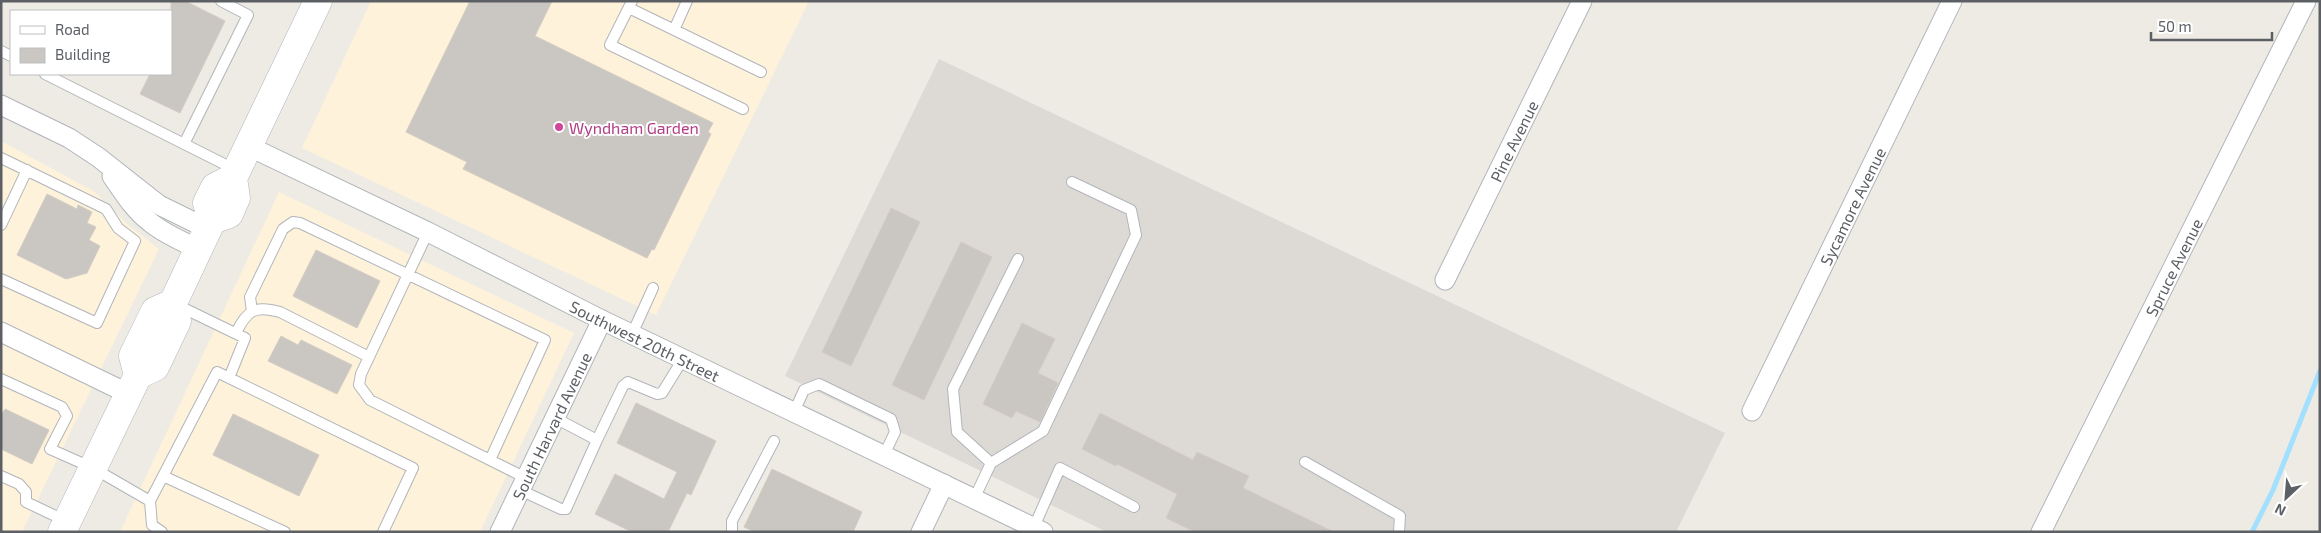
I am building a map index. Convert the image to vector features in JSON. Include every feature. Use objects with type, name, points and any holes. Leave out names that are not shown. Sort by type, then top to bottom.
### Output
[{"type":"main road","points":[[64,527],[133,385],[155,367],[177,321],[173,303],[206,233],[229,214],[233,206],[236,198],[239,165],[318,1]]},
{"type":"street","name":"Pine Avenue","points":[[1445,280],[1582,1]]},
{"type":"street","name":"Sycamore Avenue","points":[[1752,410],[1952,1]]},
{"type":"street","name":"Spruce Avenue","points":[[2041,532],[2306,1]]},
{"type":"street","points":[[1,105],[69,138],[98,157],[159,205],[206,233]]},
{"type":"street","name":"Southwest 20th Street","points":[[239,165],[428,232],[602,320],[1038,530]]},
{"type":"street","name":"South Harvard Avenue","points":[[504,530],[523,484],[602,320]]},
{"type":"street","points":[[1,332],[133,385]]},
{"type":"street","points":[[921,532],[944,484]]},
{"type":"lane","points":[[184,144],[248,15],[221,1]]},
{"type":"lane","points":[[674,30],[687,1]]},
{"type":"lane","points":[[743,109],[610,46],[630,4],[674,30],[761,72]]},
{"type":"lane","points":[[47,75],[184,144],[239,165]]},
{"type":"lane","points":[[1,158],[106,208],[118,228],[135,241],[97,323],[1,279]]},
{"type":"lane","points":[[1,225],[27,170]]},
{"type":"lane","points":[[974,499],[990,463],[1043,431],[1136,234],[1131,210],[1072,182]]},
{"type":"lane","points":[[252,311],[250,303],[253,290],[284,230],[293,222],[312,228],[545,340],[490,460]]},
{"type":"lane","points":[[428,232],[361,374],[359,385],[370,400],[490,460],[561,509],[566,509],[596,440],[623,386],[628,382],[657,394],[662,393],[683,359]]},
{"type":"lane","points":[[990,463],[957,432],[953,389],[1018,258]]},
{"type":"lane","points":[[632,334],[653,288]]},
{"type":"lane","points":[[173,303],[245,338],[228,378]]},
{"type":"lane","points":[[236,333],[247,315],[252,311],[266,308],[280,312],[369,357]]},
{"type":"lane","points":[[162,532],[152,525],[150,500],[217,372],[413,468],[383,532]]},
{"type":"lane","points":[[1,379],[62,407],[67,416],[50,449],[93,468],[150,500]]},
{"type":"lane","points":[[794,412],[804,390],[819,384],[891,419],[895,432],[884,455]]},
{"type":"lane","points":[[555,418],[596,440]]},
{"type":"lane","points":[[732,532],[732,521],[774,441]]},
{"type":"lane","points":[[1305,462],[1400,516],[1399,532]]},
{"type":"lane","points":[[1038,530],[1060,468],[1134,506]]},
{"type":"lane","points":[[1,476],[19,484],[26,492],[26,502],[64,527]]},
{"type":"lane","points":[[163,476],[285,532]]},
{"type":"shaded area","points":[[371,1],[809,1],[656,315],[302,148]]},
{"type":"shaded area","points":[[939,59],[1725,433],[1676,532],[1107,532],[785,376]]},
{"type":"shaded area","points":[[1,141],[95,192],[128,225],[159,249],[22,532],[1,532]]},
{"type":"shaded area","points":[[279,192],[574,333],[480,532],[120,532]]},
{"type":"building","points":[[171,1],[185,1],[225,21],[180,113],[140,94],[150,75],[172,75]]},
{"type":"building","name":"Wyndham Garden","points":[[470,1],[552,1],[535,36],[713,123],[708,132],[711,134],[654,250],[652,249],[647,258],[463,169],[467,162],[406,132]]},
{"type":"building","points":[[47,194],[77,209],[78,205],[92,212],[87,223],[96,227],[89,240],[100,246],[87,273],[66,279],[17,255]]},
{"type":"building","points":[[891,208],[920,222],[851,366],[822,352]]},
{"type":"building","points":[[961,242],[992,257],[924,400],[892,385]]},
{"type":"building","points":[[316,250],[380,281],[357,328],[293,296]]},
{"type":"building","points":[[1022,323],[1055,339],[1038,373],[1058,383],[1040,422],[1016,411],[1012,418],[983,404]]},
{"type":"building","points":[[281,336],[298,345],[301,340],[352,365],[337,394],[268,361]]},
{"type":"building","points":[[636,403],[716,441],[691,495],[687,493],[668,532],[632,532],[595,514],[615,474],[664,499],[677,472],[617,443]]},
{"type":"building","points":[[5,409],[49,430],[32,464],[1,449],[1,416]]},
{"type":"building","points":[[1100,413],[1193,460],[1197,452],[1249,476],[1243,488],[1334,532],[1195,532],[1166,518],[1177,494],[1082,449]]},
{"type":"building","points":[[233,414],[319,455],[299,496],[213,455]]},
{"type":"building","points":[[772,469],[862,512],[853,532],[755,532],[744,527]]},
{"type":"waterway","points":[[2252,532],[2273,490],[2320,371]]},
{"type":"place","name":"Wyndham Garden","points":[[559,127]]}]
